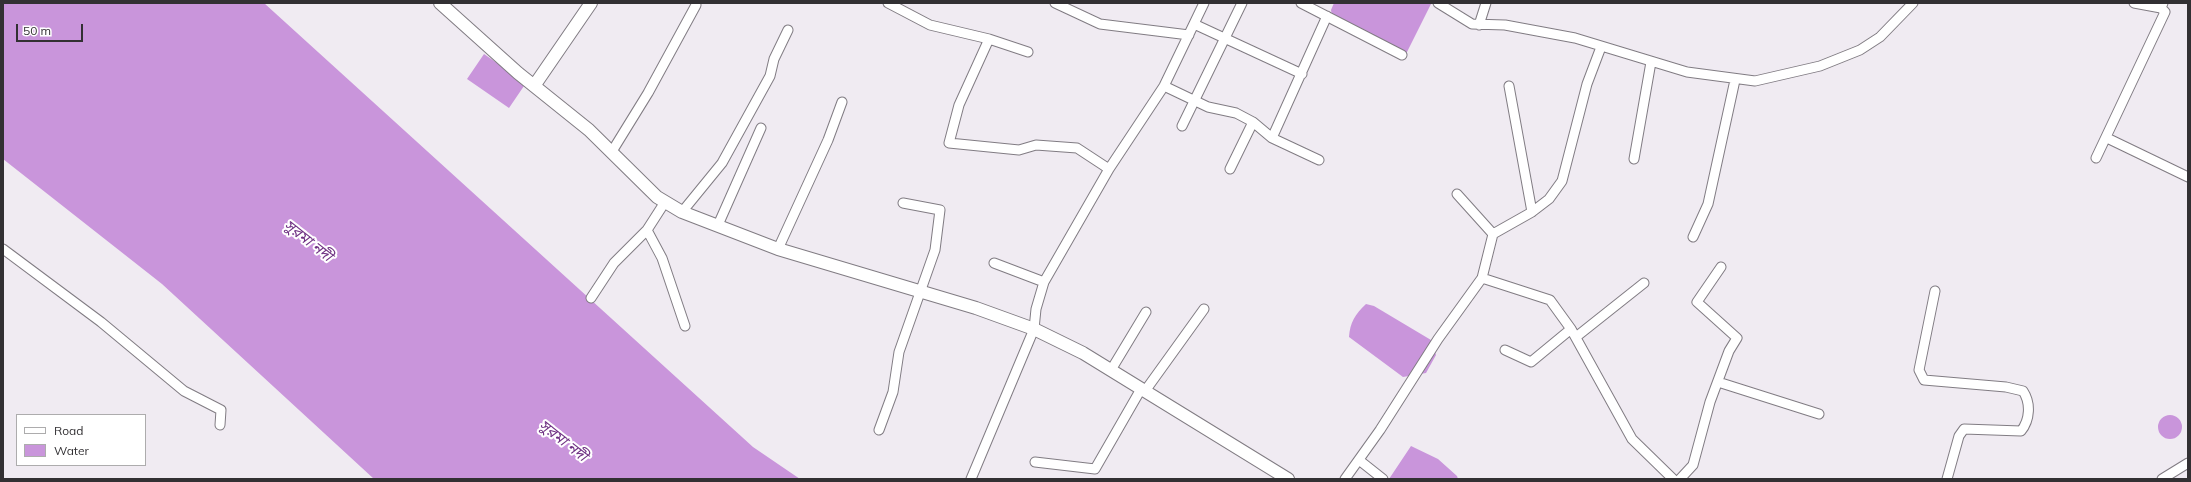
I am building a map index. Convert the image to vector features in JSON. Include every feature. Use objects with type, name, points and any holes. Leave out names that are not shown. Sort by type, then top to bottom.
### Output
[{"type":"main road","points":[[440,3],[534,86],[589,130],[657,197],[682,212],[778,249],[976,308],[1034,329],[1083,353],[1288,479]]},
{"type":"main road","points":[[534,86],[591,3]]},
{"type":"street","points":[[888,3],[930,25],[989,39],[1028,52]]},
{"type":"street","points":[[1055,3],[1100,24],[1189,35]]},
{"type":"street","points":[[971,479],[1034,329],[1036,309],[1044,282],[1109,169],[1164,86],[1204,3]]},
{"type":"street","points":[[1182,126],[1242,3]]},
{"type":"street","points":[[1301,3],[1402,55]]},
{"type":"street","points":[[1438,3],[1472,24],[1505,25],[1575,38],[1687,72],[1735,80],[1755,81],[1775,78],[1841,59],[1860,50],[1880,37],[1913,3]]},
{"type":"street","points":[[1480,25],[1486,3]]},
{"type":"street","points":[[2096,158],[2107,138],[2164,7],[2134,3]]},
{"type":"street","points":[[611,153],[648,93],[696,5]]},
{"type":"street","points":[[1272,138],[1327,16]]},
{"type":"street","points":[[1194,24],[1302,74]]},
{"type":"street","points":[[682,212],[722,163],[770,76],[774,59],[788,30]]},
{"type":"street","points":[[989,39],[960,105],[949,143],[1019,150],[1036,145],[1077,148],[1109,169]]},
{"type":"street","points":[[1345,479],[1438,339],[1482,278],[1493,234],[1532,212],[1549,199],[1562,181],[1587,84],[1601,46]]},
{"type":"street","points":[[1634,159],[1652,62]]},
{"type":"street","points":[[1693,237],[1708,204],[1735,80]]},
{"type":"street","points":[[1164,86],[1208,107],[1236,113],[1253,122],[1272,138],[1319,160]]},
{"type":"street","points":[[1509,86],[1532,212]]},
{"type":"street","points":[[778,249],[828,140],[842,102]]},
{"type":"street","points":[[1230,169],[1253,122]]},
{"type":"street","points":[[718,225],[761,128]]},
{"type":"street","points":[[2107,138],[2188,177]]},
{"type":"street","points":[[1457,194],[1493,234]]},
{"type":"street","points":[[591,298],[614,263],[647,230],[665,202]]},
{"type":"street","points":[[879,430],[893,392],[899,352],[935,250],[940,210],[903,203]]},
{"type":"street","points":[[647,230],[662,258],[685,326]]},
{"type":"street","points":[[3,250],[100,322],[184,391],[221,410],[220,425]]},
{"type":"street","points":[[994,263],[1044,282]]},
{"type":"street","points":[[1680,479],[1693,465],[1710,402],[1729,351],[1737,338],[1697,302],[1721,268]]},
{"type":"street","points":[[1482,278],[1550,300],[1574,333],[1632,439],[1673,479]]},
{"type":"street","points":[[1505,350],[1531,362],[1644,283]]},
{"type":"street","points":[[1935,291],[1919,370],[1924,380],[2006,387],[2023,391],[2029,399],[2027,424],[2022,431],[1964,429],[1959,436],[1947,479]]},
{"type":"street","points":[[1035,462],[1096,469],[1143,390],[1204,309]]},
{"type":"street","points":[[1111,370],[1146,312]]},
{"type":"street","points":[[1718,382],[1819,414]]},
{"type":"street","points":[[1359,460],[1383,479]]},
{"type":"street","points":[[2162,479],[2188,463]]},
{"type":"water","name":"সুরমা নদী","points":[[3,3],[264,3],[753,447],[800,479],[374,479],[162,284],[3,159]]},
{"type":"water","points":[[1334,3],[1431,4],[1406,54],[1332,16],[1331,10]]},
{"type":"water","points":[[484,54],[526,83],[509,108],[467,79]]},
{"type":"water","points":[[1366,304],[1374,306],[1431,340],[1436,355],[1426,373],[1403,377],[1349,337],[1354,319]]},
{"type":"water","points":[[2170,415],[2175,416],[2181,422],[2181,432],[2175,438],[2170,439],[2165,438],[2159,432],[2158,427],[2159,422],[2165,416]]},
{"type":"water","points":[[1411,446],[1438,459],[1457,476],[1458,479],[1389,479]]}]
